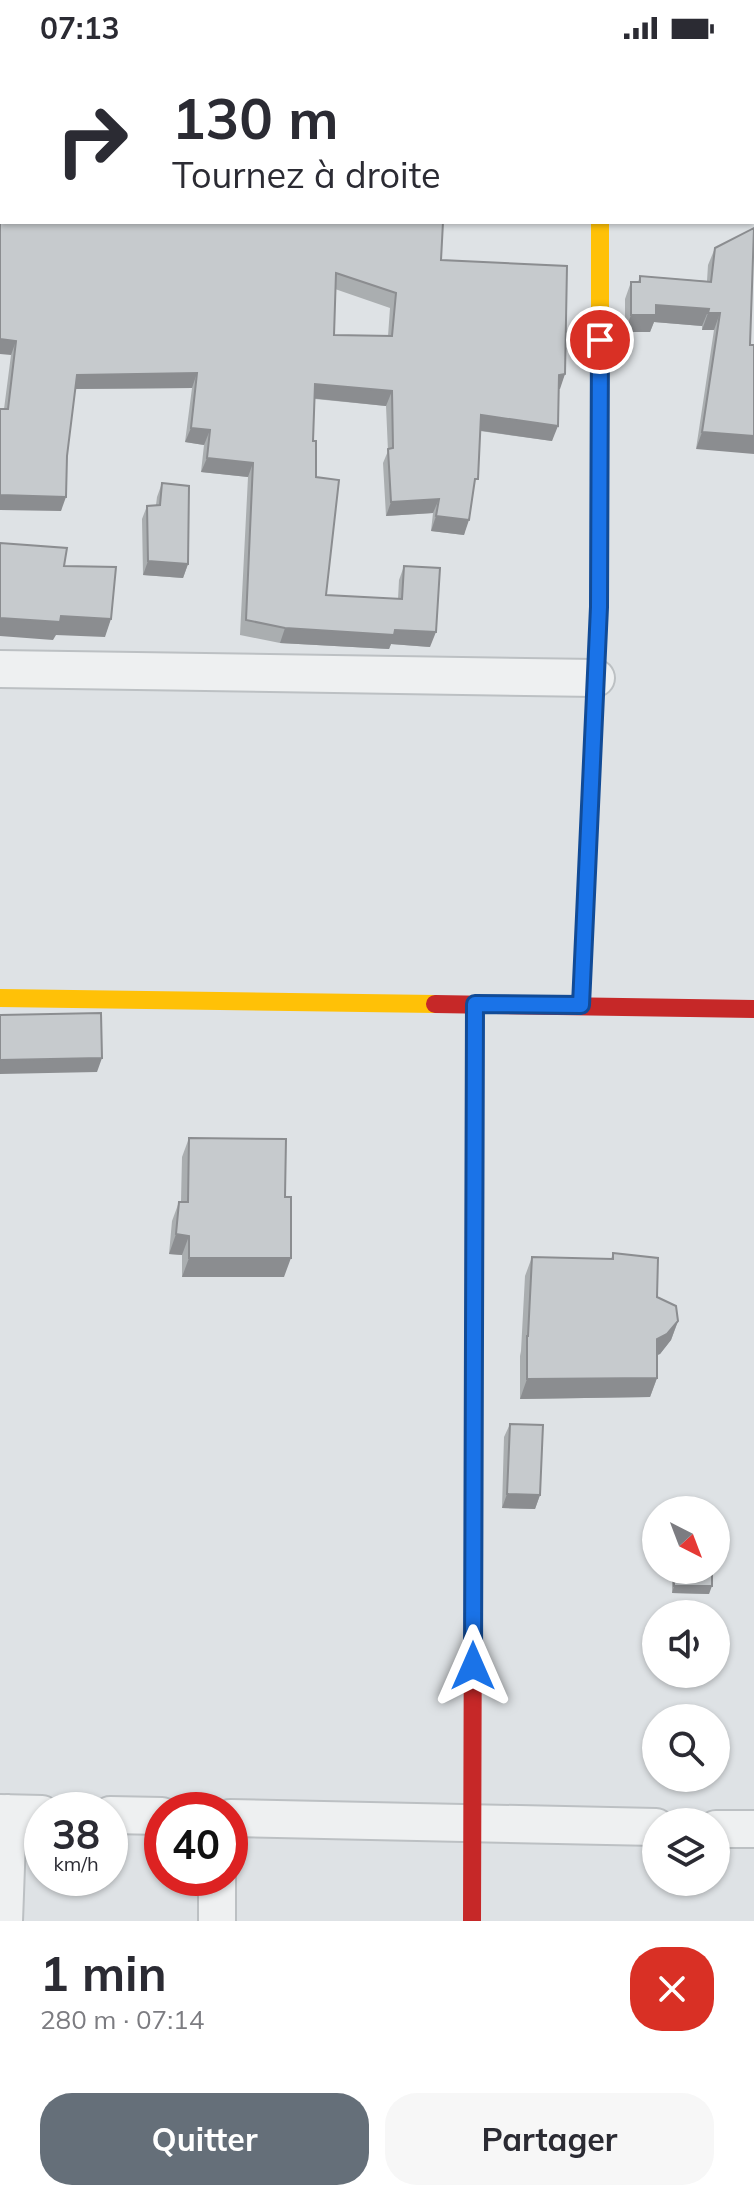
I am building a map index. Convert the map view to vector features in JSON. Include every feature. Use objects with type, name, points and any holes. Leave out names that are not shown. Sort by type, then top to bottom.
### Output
[{"type":"street","points":[[581,1005],[599,607],[600,224]]},
{"type":"street","points":[[0,669],[596,678]]},
{"type":"street","points":[[0,998],[754,1009]]},
{"type":"street","points":[[472,1921],[475,1004]]},
{"type":"street","points":[[4,1921],[17,1813]]},
{"type":"street","points":[[248,1818],[642,1827]]},
{"type":"street","points":[[730,1829],[754,1829]]},
{"type":"street","points":[[217,1896],[217,1921]]},
{"type":"building","points":[[0,224],[443,224],[441,260],[567,266],[565,374],[559,375],[558,426],[481,415],[478,479],[475,479],[469,520],[436,516],[439,499],[391,502],[388,449],[393,448],[392,391],[315,384],[313,441],[316,441],[316,477],[339,480],[326,595],[402,599],[404,566],[440,568],[436,632],[395,630],[394,635],[285,628],[246,620],[253,463],[207,458],[210,430],[191,428],[197,373],[77,375],[67,456],[66,497],[0,495],[0,409],[8,409],[16,341],[0,339]],"holes":[[[336,273],[396,293],[392,336],[334,335]]]},
{"type":"building","points":[[754,228],[750,345],[754,345],[754,436],[702,432],[720,313],[708,313],[709,309],[656,305],[656,315],[631,315],[631,282],[640,282],[640,276],[711,282],[715,248]]},
{"type":"building","points":[[162,483],[189,486],[188,564],[148,561],[147,506],[160,505]]},
{"type":"building","points":[[0,543],[67,548],[64,566],[116,567],[111,619],[61,616],[60,622],[0,618]]},
{"type":"building","points":[[101,1013],[102,1058],[0,1060],[0,1015]]},
{"type":"building","points":[[189,1138],[286,1139],[285,1197],[291,1197],[291,1258],[189,1258],[189,1236],[176,1234],[179,1202],[188,1202]]},
{"type":"building","points":[[613,1253],[658,1258],[657,1297],[676,1306],[678,1321],[667,1334],[657,1339],[657,1378],[527,1379],[532,1257],[613,1259]]},
{"type":"building","points":[[510,1424],[543,1425],[540,1495],[507,1494]]},
{"type":"building","points":[[674,1584],[712,1584],[712,1586]]},
{"type":"traffic: fast","points":[[581,1005],[599,607],[600,374]]},
{"type":"traffic: fast","points":[[473,1580],[475,1004]]},
{"type":"traffic: slow","points":[[600,224],[600,374]]},
{"type":"traffic: slow","points":[[0,998],[435,1004]]},
{"type":"traffic: jam","points":[[435,1004],[754,1009]]},
{"type":"traffic: jam","points":[[472,1921],[473,1580]]},
{"type":"route","points":[[473,1666],[475,1004],[581,1005],[599,607],[600,340]]}]
